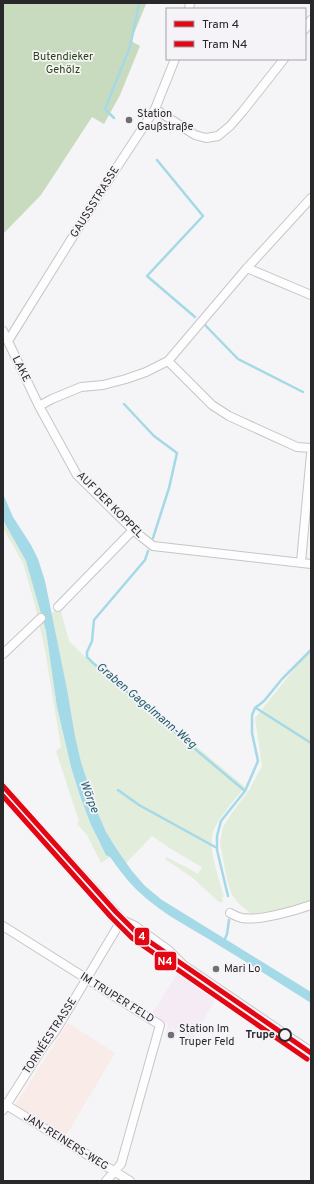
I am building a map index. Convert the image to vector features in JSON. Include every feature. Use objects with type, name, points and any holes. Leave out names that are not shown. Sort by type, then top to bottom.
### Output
[{"type":"street","name":"GAUSSSTRASSE","points":[[8,341],[100,193],[155,109],[175,60]]},
{"type":"street","points":[[155,109],[195,135],[206,138],[218,136],[230,126],[243,111],[283,60]]},
{"type":"street","points":[[40,406],[52,399],[81,387],[103,385],[126,379],[146,372],[168,360],[246,268],[311,198]]},
{"type":"street","points":[[246,268],[311,295]]},
{"type":"street","name":"LAKE","points":[[3,332],[40,406]]},
{"type":"street","points":[[168,360],[212,405],[230,416],[297,447],[311,448]]},
{"type":"street","name":"AUF DER KOPPEL","points":[[40,406],[77,475],[133,530],[152,546],[311,564]]},
{"type":"street","points":[[301,562],[311,454]]},
{"type":"street","points":[[58,607],[133,530]]},
{"type":"street","points":[[3,654],[41,618]]},
{"type":"street","points":[[4,793],[122,921],[135,926],[168,951],[183,966],[311,1053]]},
{"type":"street","points":[[230,913],[239,918],[248,919],[290,912],[311,906]]},
{"type":"street","name":"TORNÉESTRASSE","points":[[4,1106],[56,1030],[86,978],[122,921]]},
{"type":"street","name":"IM TRUPER FELD","points":[[3,926],[160,1025],[121,1164],[114,1172]]},
{"type":"street","name":"JAN-REINERS-WEG","points":[[4,1106],[130,1181]]},
{"type":"street","points":[[106,1181],[114,1172]]},
{"type":"shaded area","points":[[179,971],[215,1000],[192,1041],[178,1032],[173,1041],[165,1036],[168,1024],[152,1014]]},
{"type":"shaded area","points":[[68,1023],[115,1053],[65,1137],[16,1106],[16,1104]]},
{"type":"green space","name":"Butendieker Gehölz","points":[[3,3],[146,4],[131,41],[140,46],[120,95],[104,124],[92,117],[41,195],[3,234]]},
{"type":"green space","points":[[3,520],[26,561],[39,604],[46,631],[57,707],[71,767],[91,825],[99,842],[110,857],[101,863],[87,835],[77,824],[79,821],[56,751],[61,747],[45,650],[35,605],[23,563],[3,528]]},
{"type":"green space","points":[[60,608],[69,641],[90,662],[97,664],[245,787],[221,818],[212,836],[212,850],[224,897],[222,897],[223,902],[219,902],[193,878],[165,859],[166,857],[198,874],[202,867],[152,836],[126,863],[106,832],[97,811],[81,762],[75,736],[51,613]]},
{"type":"green space","points":[[311,648],[311,902],[279,910],[251,914],[238,903],[232,895],[227,880],[220,843],[223,827],[249,790],[262,766],[255,718]]},
{"type":"water","name":"Wörpe","points":[[3,494],[13,517],[38,559],[45,581],[81,762],[97,811],[106,832],[132,871],[145,886],[162,900],[311,992],[311,1003],[156,907],[135,888],[110,857],[106,855],[91,825],[71,767],[57,707],[46,631],[26,561],[3,520]]},
{"type":"waterway","points":[[114,118],[105,109],[130,47],[139,3]]},
{"type":"waterway","points":[[157,160],[203,216],[147,276],[195,317]]},
{"type":"waterway","points":[[205,325],[238,359],[303,392]]},
{"type":"waterway","name":"Graben Gagelmann-Weg","points":[[124,404],[154,436],[177,453],[169,488],[153,538]]},
{"type":"waterway","name":"Graben Gagelmann-Weg","points":[[148,551],[145,560],[94,620],[92,641],[87,652],[87,657],[245,791]]},
{"type":"waterway","points":[[228,896],[217,850],[217,836],[221,821],[245,791],[258,761],[252,733],[252,715],[255,708],[264,701],[282,679],[311,650]]},
{"type":"waterway","points":[[256,708],[311,743]]},
{"type":"waterway","points":[[118,790],[139,805],[217,848]]},
{"type":"waterway","points":[[224,941],[227,934],[229,920]]},
{"type":"tram line","name":"4","points":[[3,786],[116,912],[137,933],[311,1053]]},
{"type":"tram line","name":"N4","points":[[3,796],[111,917],[132,938],[307,1059]]},
{"type":"place","name":"Station Gaußstraße","points":[[129,120]]},
{"type":"place","name":"Mari Lo","points":[[216,969]]},
{"type":"place","name":"Station Im Truper Feld","points":[[171,1035]]},
{"type":"place","name":"Trupe","points":[[285,1035]]}]
